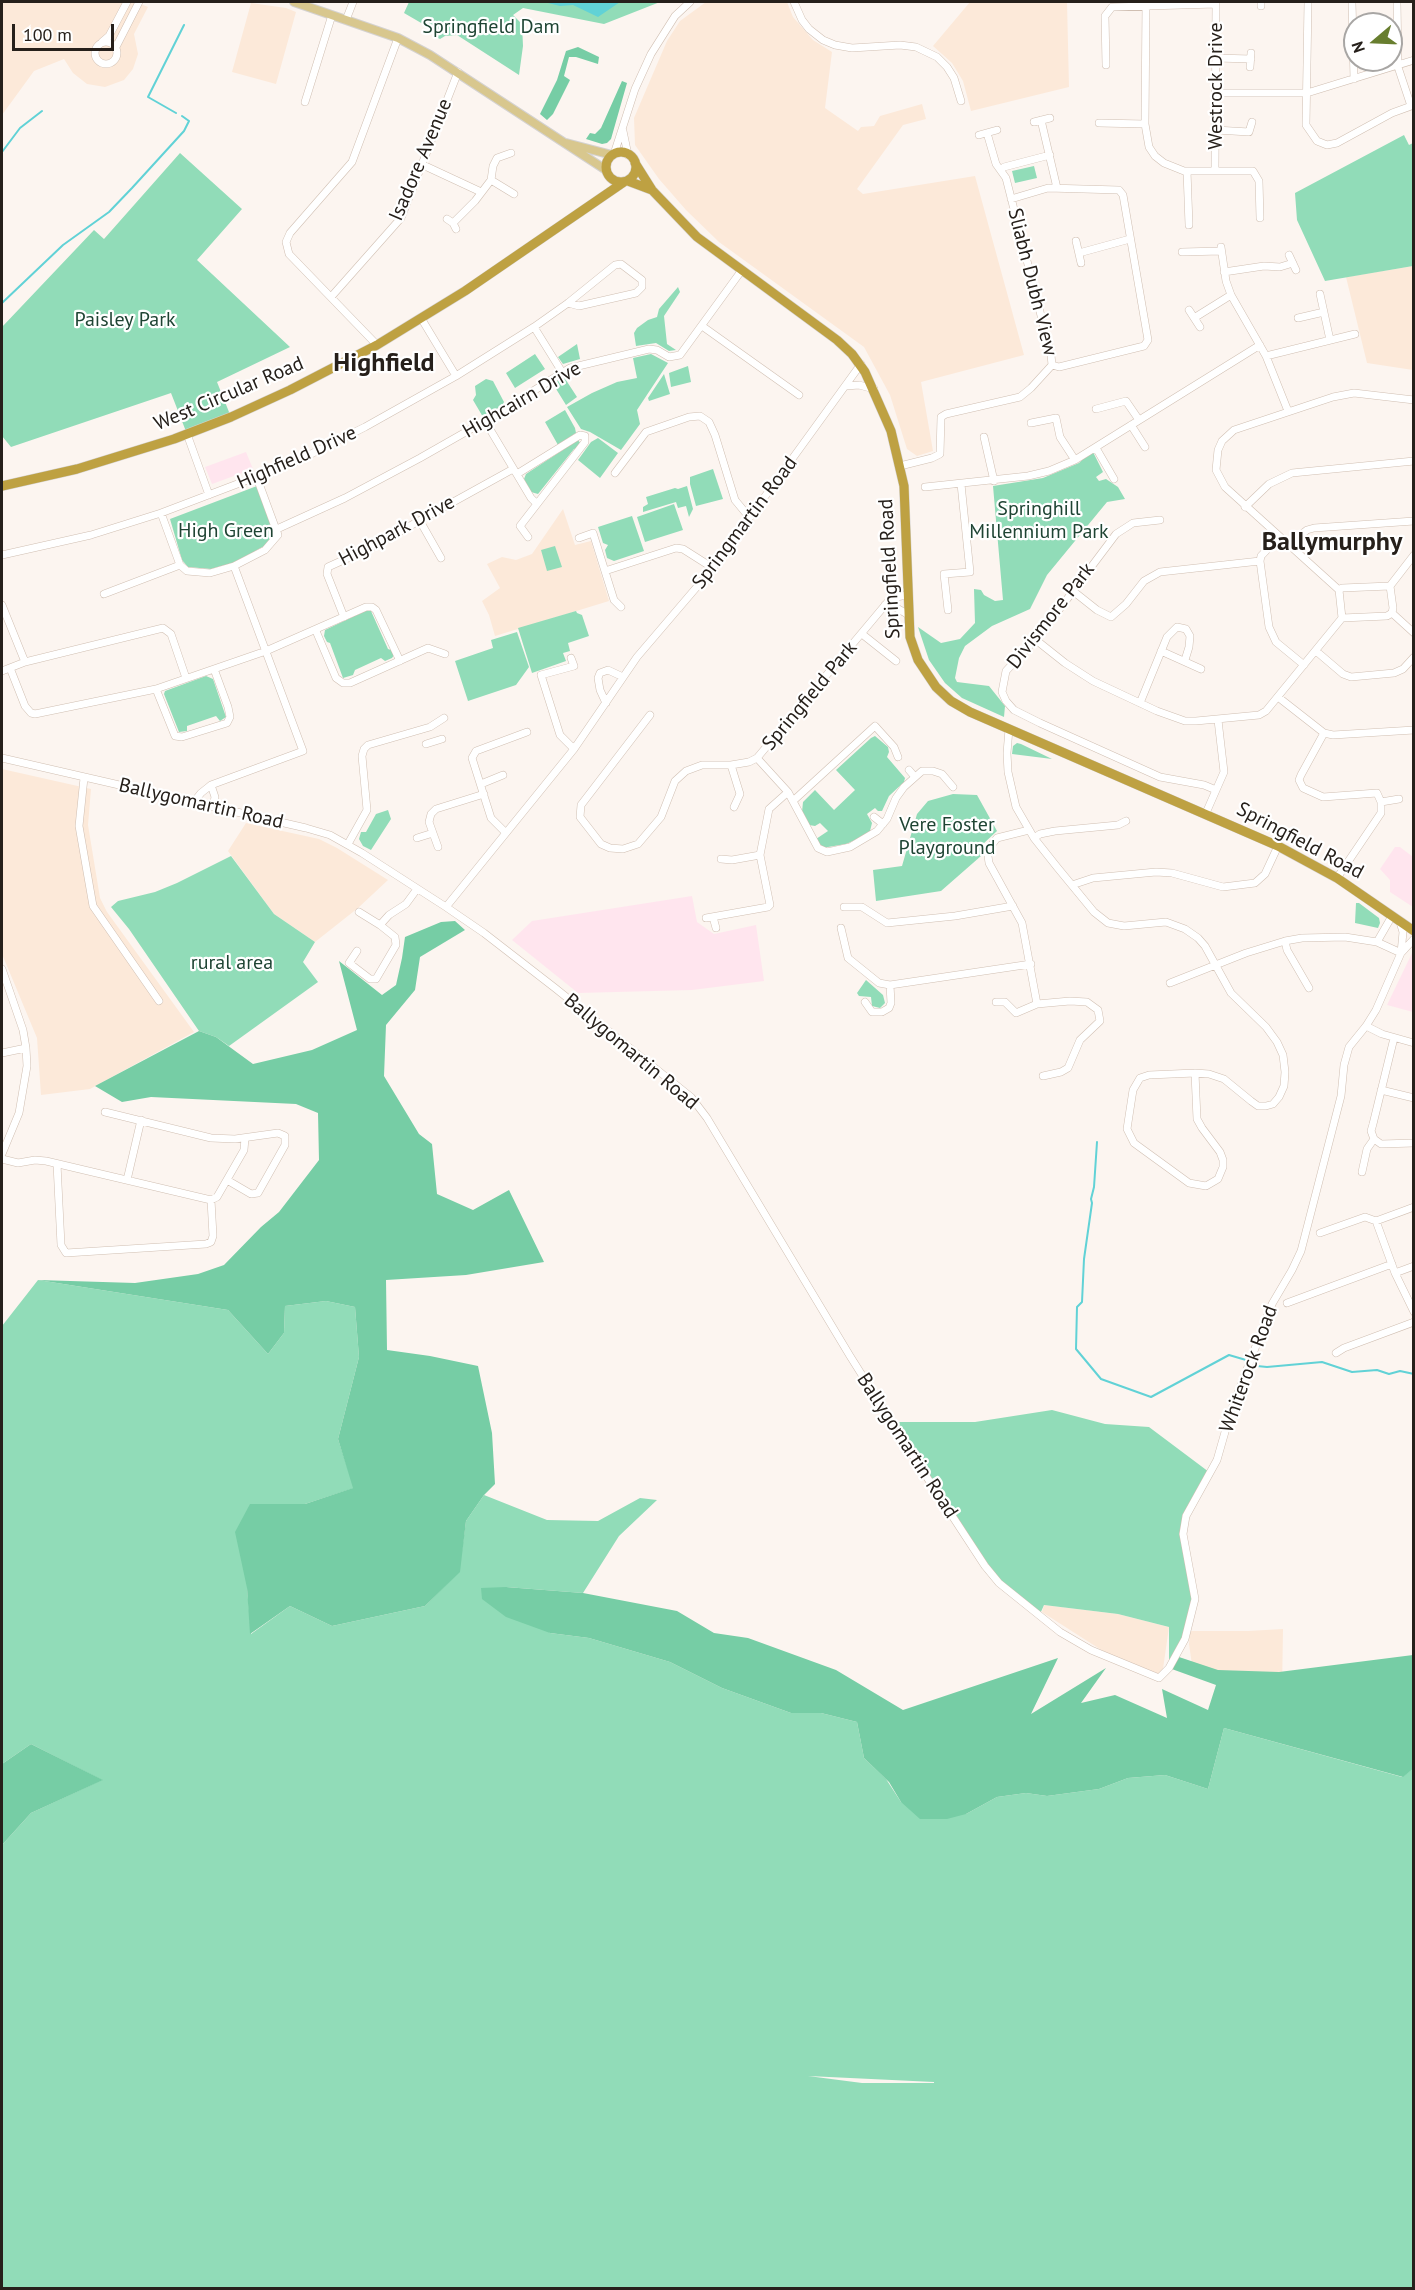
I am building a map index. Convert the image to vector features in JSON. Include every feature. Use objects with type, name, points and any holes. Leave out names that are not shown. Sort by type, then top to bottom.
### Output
[{"type":"highway","points":[[603,195],[607,162],[613,154],[619,152],[628,155],[635,163],[634,173],[626,181],[615,181],[607,173]]},
{"type":"highway","name":"Springfield Road","points":[[635,163],[652,190],[697,237],[837,340],[861,364],[891,431],[900,466],[904,495],[907,614],[910,638],[922,669],[936,687],[959,706],[1278,846],[1336,878],[1413,931]]},
{"type":"highway","name":"Springfield Road","points":[[626,181],[652,190]]},
{"type":"highway","name":"West Circular Road","points":[[2,486],[77,469],[187,434],[261,403],[377,345],[422,318],[505,266],[626,181]]},
{"type":"main road","points":[[294,2],[398,38],[458,72],[607,173]]},
{"type":"main road","points":[[565,143],[613,154]]},
{"type":"street","points":[[127,2],[109,36],[96,47],[94,55],[100,64],[108,65],[114,61],[117,55],[116,47],[139,2]]},
{"type":"street","points":[[346,20],[353,2]]},
{"type":"street","points":[[613,154],[623,131],[635,89],[651,54],[675,16],[690,2]]},
{"type":"street","points":[[794,2],[809,29],[836,45],[852,48],[900,45],[916,47],[937,57],[954,78],[961,101]]},
{"type":"street","points":[[1308,2],[1306,125],[1317,141],[1327,145],[1337,143],[1392,113],[1412,106],[1400,72]]},
{"type":"street","points":[[1352,2],[1353,79]]},
{"type":"street","points":[[1106,65],[1106,16],[1112,7],[1146,3],[1216,3]]},
{"type":"street","points":[[1146,3],[1145,124],[1149,147],[1164,163],[1188,171],[1253,171],[1259,181],[1260,218]]},
{"type":"street","name":"Westrock Drive","points":[[1215,170],[1216,3]]},
{"type":"street","points":[[305,102],[332,15]]},
{"type":"street","points":[[377,345],[289,254],[286,248],[287,237],[352,162],[398,38]]},
{"type":"street","points":[[102,42],[110,42],[116,47]]},
{"type":"street","points":[[1216,58],[1251,60]]},
{"type":"street","name":"Isadore Avenue","points":[[331,297],[401,218],[458,72]]},
{"type":"street","points":[[1216,93],[1307,93],[1376,72]]},
{"type":"street","points":[[1050,118],[1037,121],[1050,155],[1057,188]]},
{"type":"street","points":[[1216,130],[1249,132],[1252,122]]},
{"type":"street","points":[[1099,123],[1145,124]]},
{"type":"street","name":"Sliabh Dubh View","points":[[900,466],[940,454],[941,417],[1020,397],[1052,365],[1007,183],[983,134],[997,130]]},
{"type":"street","points":[[623,131],[628,155]]},
{"type":"street","points":[[452,223],[475,201],[491,180],[497,158],[511,153]]},
{"type":"street","points":[[1001,170],[1004,167],[1050,155]]},
{"type":"street","points":[[423,165],[481,192]]},
{"type":"street","points":[[1188,171],[1189,222],[1197,219]]},
{"type":"street","points":[[491,180],[514,194]]},
{"type":"street","name":"Sliabh Dubh View","points":[[1011,199],[1048,188],[1119,190],[1123,195],[1148,340],[1144,346],[1059,367],[1052,365]]},
{"type":"street","points":[[1079,253],[1130,239]]},
{"type":"street","points":[[1076,241],[1082,263]]},
{"type":"street","points":[[1182,252],[1221,249],[1224,272],[1231,295],[1266,356],[1288,411]]},
{"type":"street","points":[[1289,255],[1296,270]]},
{"type":"street","points":[[1224,272],[1264,266],[1280,267],[1293,263]]},
{"type":"street","name":"Highfield Drive","points":[[2,555],[92,535],[257,478],[366,428],[456,376],[534,327],[618,264],[642,280],[642,287],[636,293],[579,306],[568,303]]},
{"type":"street","name":"Highcairn Drive","points":[[277,530],[345,498],[485,421],[562,372],[580,364],[649,349],[657,350],[669,357],[676,357],[683,352],[742,270]]},
{"type":"street","points":[[1320,294],[1330,340]]},
{"type":"street","points":[[1194,318],[1231,295]]},
{"type":"street","points":[[1189,310],[1200,327]]},
{"type":"street","points":[[1298,318],[1324,312]]},
{"type":"street","points":[[422,318],[456,376]]},
{"type":"street","points":[[702,326],[799,395]]},
{"type":"street","points":[[534,327],[562,372]]},
{"type":"street","points":[[1266,356],[1355,334]]},
{"type":"street","points":[[925,487],[994,481],[1038,474],[1075,460],[1260,345]]},
{"type":"street","name":"Springmartin Road","points":[[446,907],[574,749],[637,657],[713,568],[861,364]]},
{"type":"street","points":[[846,386],[859,385],[874,389]]},
{"type":"street","points":[[1036,640],[1093,681],[1185,721],[1259,715],[1266,711],[1342,618],[1339,590],[1245,507],[1221,481],[1216,470],[1218,450],[1222,441],[1234,430],[1333,396],[1354,393],[1413,400]]},
{"type":"street","points":[[1096,409],[1126,401],[1139,420]]},
{"type":"street","points":[[615,473],[646,432],[690,417],[700,416],[709,422],[735,500],[749,517]]},
{"type":"street","points":[[1030,423],[1056,418],[1060,437],[1075,460]]},
{"type":"street","points":[[485,421],[536,503],[520,526],[528,537]]},
{"type":"street","points":[[1131,425],[1145,447]]},
{"type":"street","points":[[187,434],[209,495]]},
{"type":"street","name":"Highpark Drive","points":[[344,617],[327,569],[515,472],[580,435],[585,436],[585,442],[536,503]]},
{"type":"street","points":[[984,437],[994,481]]},
{"type":"street","points":[[1096,448],[1114,479]]},
{"type":"street","points":[[1245,507],[1269,484],[1292,473],[1413,461]]},
{"type":"street","points":[[161,513],[180,565],[187,571],[210,573],[234,566],[266,550],[278,535],[257,478]]},
{"type":"street","points":[[948,609],[944,574],[970,572],[961,484]]},
{"type":"street","name":"Divismore Park","points":[[1160,519],[1133,523],[1116,534],[1036,640],[1006,671],[1002,682],[1002,692],[1014,710],[1160,777],[1204,785],[1216,790]]},
{"type":"street","points":[[420,521],[441,554]]},
{"type":"street","points":[[1288,545],[1307,530],[1314,528],[1413,521]]},
{"type":"street","points":[[579,538],[593,533],[614,600],[621,607]]},
{"type":"street","points":[[1279,537],[1261,556],[1260,561],[1271,634],[1276,642],[1304,665]]},
{"type":"street","points":[[605,571],[676,548],[683,549],[713,568]]},
{"type":"street","points":[[1392,614],[1390,586],[1413,555]]},
{"type":"street","points":[[1073,591],[1097,610],[1111,616],[1126,604],[1144,581],[1160,572],[1260,561]]},
{"type":"street","points":[[104,594],[180,565]]},
{"type":"street","points":[[193,803],[211,785],[303,751],[234,566]]},
{"type":"street","points":[[1339,590],[1390,586]]},
{"type":"street","name":"Springfield Park","points":[[650,715],[580,805],[580,817],[601,844],[610,848],[623,849],[638,844],[661,818],[675,781],[686,771],[702,765],[731,765],[758,758],[891,598],[907,595]]},
{"type":"street","points":[[885,605],[895,607],[907,614]]},
{"type":"street","points":[[10,668],[25,706],[35,714],[156,689],[266,651],[316,631],[366,607],[376,610],[400,661]]},
{"type":"street","points":[[2,609],[26,662]]},
{"type":"street","points":[[1342,618],[1392,614]]},
{"type":"street","points":[[1392,614],[1413,633]]},
{"type":"street","points":[[1140,703],[1171,631],[1182,626],[1190,636],[1185,660]]},
{"type":"street","points":[[2,671],[26,662],[163,628],[171,634],[186,678]]},
{"type":"street","points":[[316,631],[336,678],[343,683],[428,648],[445,654]]},
{"type":"street","points":[[862,634],[896,661]]},
{"type":"street","points":[[1161,651],[1201,669]]},
{"type":"street","points":[[1316,651],[1343,674],[1351,677],[1394,673],[1403,669],[1413,657]]},
{"type":"street","points":[[571,658],[574,666],[541,675],[560,735],[574,749]]},
{"type":"street","points":[[156,689],[175,736],[182,737],[227,723],[230,717],[228,707],[214,669]]},
{"type":"street","points":[[606,703],[600,690],[598,678],[600,673],[608,670],[623,677]]},
{"type":"street","points":[[1278,697],[1324,733],[1333,735],[1413,730]]},
{"type":"street","points":[[348,844],[367,810],[362,756],[364,749],[368,745],[430,727],[444,718]]},
{"type":"street","points":[[1206,813],[1224,772],[1218,720]]},
{"type":"street","points":[[793,801],[876,726],[894,747],[898,757]]},
{"type":"street","points":[[430,727],[434,741]]},
{"type":"street","points":[[1009,729],[1007,756],[1011,788],[1017,807],[1034,838],[1099,917],[1112,925],[1159,922],[1185,929],[1198,938],[1231,993],[1277,1042],[1285,1071],[1284,1086],[1273,1104],[1258,1106],[1224,1079],[1209,1074],[1195,1073],[1149,1075],[1140,1078],[1132,1090],[1127,1129],[1134,1143],[1189,1183],[1206,1186],[1218,1179],[1223,1160],[1197,1119],[1195,1073]]},
{"type":"street","points":[[506,833],[491,818],[472,758],[476,751],[527,732]]},
{"type":"street","points":[[1324,733],[1299,780],[1303,788],[1323,797],[1377,794],[1381,802],[1381,813],[1336,878]]},
{"type":"street","points":[[426,744],[442,739]]},
{"type":"street","name":"Ballygomartin Road","points":[[2,758],[314,830],[348,844],[446,907],[548,982],[691,1097],[707,1118],[902,1439],[985,1566],[999,1583],[1060,1632],[1091,1650],[1159,1678],[1169,1668]]},
{"type":"street","points":[[758,758],[788,792],[818,848],[826,852],[850,847],[867,839],[883,824],[896,798],[922,771],[942,774],[953,787]]},
{"type":"street","points":[[731,765],[740,794],[734,807]]},
{"type":"street","points":[[909,770],[915,777]]},
{"type":"street","points":[[481,784],[503,775]]},
{"type":"street","points":[[84,778],[79,826],[93,906],[159,1001]]},
{"type":"street","points":[[211,785],[215,797],[213,807]]},
{"type":"street","points":[[716,928],[710,917],[770,905],[760,855],[769,809],[788,792]]},
{"type":"street","points":[[438,847],[429,822],[431,814],[436,809],[484,794]]},
{"type":"street","points":[[1381,802],[1399,799]]},
{"type":"street","points":[[874,817],[883,824]]},
{"type":"street","points":[[1034,838],[1040,834],[1055,831],[1118,825],[1126,821]]},
{"type":"street","points":[[1029,830],[997,838],[988,851],[989,863],[1022,923],[1037,1004]]},
{"type":"street","points":[[417,838],[433,833]]},
{"type":"street","points":[[1072,885],[1093,878],[1156,872],[1180,874],[1223,887],[1255,883],[1265,874],[1278,846]]},
{"type":"street","points":[[721,859],[732,860],[760,855]]},
{"type":"street","points":[[380,926],[389,915],[408,902],[417,889]]},
{"type":"street","points":[[844,907],[862,907],[887,923],[955,916],[1013,906]]},
{"type":"street","points":[[357,951],[349,963],[370,979],[379,977],[395,948],[396,941],[392,934],[359,912]]},
{"type":"street","points":[[1170,982],[1285,941],[1302,938],[1345,937],[1377,942],[1401,953],[1402,932],[1396,918],[1377,942]]},
{"type":"street","points":[[841,928],[848,958],[879,983],[890,985],[1030,964]]},
{"type":"street","name":"Whiterock Road","points":[[1169,1668],[1185,1639],[1195,1599],[1183,1534],[1186,1516],[1217,1460],[1231,1411],[1272,1304],[1292,1270],[1300,1251],[1341,1096],[1340,1064],[1386,991],[1401,953],[1413,939]]},
{"type":"street","points":[[1285,941],[1287,950],[1309,988]]},
{"type":"street","points":[[2,969],[15,1005],[26,1048],[23,1098],[2,1154]]},
{"type":"street","points":[[865,1002],[873,1012],[882,1012],[889,1008],[890,985]]},
{"type":"street","points":[[996,1002],[1005,1002],[1016,1014],[1037,1004],[1087,1002],[1096,1007],[1100,1018],[1097,1026],[1080,1040],[1068,1068],[1042,1076]]},
{"type":"street","points":[[1366,1026],[1394,1038],[1413,1042]]},
{"type":"street","points":[[1394,1038],[1371,1131],[1374,1139],[1381,1144],[1413,1143]]},
{"type":"street","points":[[2,1053],[26,1048]]},
{"type":"street","points":[[1381,1089],[1413,1098]]},
{"type":"street","points":[[105,1112],[211,1138],[245,1138],[281,1133],[285,1136],[286,1142],[256,1194],[251,1194],[227,1180]]},
{"type":"street","points":[[127,1180],[141,1120]]},
{"type":"street","points":[[2,1159],[18,1163],[40,1160],[211,1200],[216,1199],[244,1150],[245,1138]]},
{"type":"street","points":[[1362,1172],[1367,1149],[1374,1139]]},
{"type":"street","points":[[57,1164],[62,1245],[66,1253],[209,1244],[213,1236],[211,1200]]},
{"type":"street","points":[[1320,1233],[1365,1217],[1376,1221],[1413,1207]]},
{"type":"street","points":[[1376,1221],[1395,1273],[1413,1312]]},
{"type":"street","points":[[1287,1303],[1392,1264]]},
{"type":"street","points":[[1395,1273],[1413,1266]]},
{"type":"street","points":[[1336,1353],[1413,1322]]},
{"type":"shaded area","points":[[2,2],[136,2],[148,7],[134,34],[138,54],[133,69],[124,80],[105,87],[87,84],[73,73],[64,59],[34,71],[2,115]]},
{"type":"shaded area","points":[[706,2],[787,2],[793,17],[813,40],[832,52],[825,108],[858,131],[861,127],[874,126],[880,116],[922,104],[926,119],[903,125],[857,189],[863,194],[975,176],[1024,355],[921,382],[933,451],[917,456],[907,449],[890,395],[864,347],[719,242],[686,210],[659,179],[635,145],[634,118],[667,41],[680,21]]},
{"type":"shaded area","points":[[970,2],[1067,2],[1069,87],[971,111],[963,81],[952,63],[933,46]]},
{"type":"shaded area","points":[[251,3],[286,8],[296,12],[276,84],[232,72]]},
{"type":"shaded area","points":[[1413,266],[1413,370],[1367,363],[1346,277]]},
{"type":"shaded area","points":[[246,452],[253,469],[212,484],[205,467]]},
{"type":"shaded area","points":[[563,509],[575,545],[591,541],[609,601],[495,636],[482,601],[500,588],[487,564],[502,557],[516,560],[532,554]]},
{"type":"shaded area","points":[[2,769],[91,789],[88,825],[100,898],[107,912],[194,1032],[90,1089],[41,1095],[37,1038],[2,954]]},
{"type":"shaded area","points":[[246,823],[319,839],[388,880],[358,908],[315,942],[274,914],[228,851]]},
{"type":"shaded area","points":[[1395,847],[1400,847],[1413,857],[1413,907],[1390,892],[1390,880],[1380,869]]},
{"type":"shaded area","points":[[692,896],[697,922],[714,934],[756,925],[764,981],[692,990],[578,993],[512,940],[532,921]]},
{"type":"shaded area","points":[[1413,951],[1413,1012],[1387,1005]]},
{"type":"shaded area","points":[[1044,1605],[1118,1614],[1169,1627],[1163,1669],[1160,1674],[1135,1667],[1106,1653],[1042,1612]]},
{"type":"shaded area","points":[[1283,1629],[1282,1691],[1193,1672],[1189,1644],[1190,1631]]},
{"type":"green space","name":"Springfield Dam","points":[[409,2],[660,2],[604,24],[523,8],[513,15],[522,24],[523,46],[519,75],[457,35],[440,39],[434,36],[435,31],[404,13]]},
{"type":"green space","points":[[578,47],[599,57],[598,64],[569,57],[564,76],[570,80],[553,114],[547,120],[540,114],[557,80],[566,51]]},
{"type":"green space","points":[[622,81],[627,83],[611,139],[602,144],[586,139],[590,133],[595,134],[601,128]]},
{"type":"green space","points":[[1404,135],[1409,145],[1413,143],[1413,266],[1325,281],[1297,220],[1295,193]]},
{"type":"green space","name":"Paisley Park","points":[[180,153],[242,209],[197,260],[290,347],[217,382],[231,417],[187,434],[171,393],[11,447],[2,436],[2,327],[94,230],[104,239]]},
{"type":"green space","points":[[1034,166],[1037,178],[1015,183],[1012,171]]},
{"type":"green space","points":[[678,287],[680,292],[664,316],[667,344],[676,350],[669,351],[656,343],[636,346],[634,333],[637,328],[657,317],[659,309]]},
{"type":"green space","points":[[577,344],[580,359],[563,364],[558,357]]},
{"type":"green space","points":[[535,354],[545,369],[515,388],[506,373]]},
{"type":"green space","points":[[651,354],[668,363],[637,410],[640,424],[621,450],[581,429],[567,407],[617,382],[637,378],[633,358]]},
{"type":"green space","points":[[688,366],[691,382],[671,387],[669,373]]},
{"type":"green space","points":[[664,374],[670,394],[649,401],[648,398]]},
{"type":"green space","points":[[564,377],[577,397],[566,405],[553,384]]},
{"type":"green space","points":[[486,379],[493,381],[504,402],[502,406],[483,417],[473,400],[476,395],[475,386]]},
{"type":"green space","points":[[565,410],[576,433],[558,445],[545,422]]},
{"type":"green space","points":[[598,438],[618,453],[600,478],[578,460],[591,442]]},
{"type":"green space","points":[[578,440],[581,444],[574,449],[538,494],[531,492],[524,479],[526,474]]},
{"type":"green space","name":"Springhill Millennium Park","points":[[1092,450],[1103,472],[1096,477],[1099,481],[1106,479],[1118,487],[1125,499],[1107,502],[1047,575],[1030,609],[992,626],[965,646],[959,658],[955,678],[957,682],[989,686],[1005,706],[1004,717],[962,698],[945,683],[929,660],[918,627],[941,643],[960,639],[975,623],[974,589],[981,590],[984,595],[995,601],[1003,600],[993,486],[1043,478],[1079,463]]},
{"type":"green space","points":[[713,469],[723,499],[696,506],[690,477]]},
{"type":"green space","name":"High Green","points":[[257,486],[276,534],[266,545],[236,562],[211,569],[188,567],[182,560],[170,519]]},
{"type":"green space","points":[[687,486],[693,509],[689,517],[686,506],[678,508],[676,502],[643,512],[643,507],[648,504],[646,497]]},
{"type":"green space","points":[[674,504],[683,530],[645,542],[637,517]]},
{"type":"green space","points":[[632,516],[644,551],[614,561],[607,558],[605,550],[608,545],[603,543],[598,527]]},
{"type":"green space","points":[[555,546],[562,567],[547,571],[541,550]]},
{"type":"green space","points":[[365,611],[371,611],[388,649],[394,655],[385,661],[381,658],[355,670],[353,675],[343,678],[330,643],[324,636],[325,630]]},
{"type":"green space","points":[[576,611],[582,615],[589,636],[568,643],[570,651],[563,653],[566,661],[532,673],[518,628]]},
{"type":"green space","points":[[517,632],[529,667],[516,685],[468,701],[455,661],[493,648],[491,640]]},
{"type":"green space","points":[[206,676],[213,679],[226,717],[220,721],[216,716],[187,726],[187,731],[179,732],[164,694],[165,691]]},
{"type":"green space","points":[[875,736],[888,747],[887,757],[905,778],[904,782],[889,796],[882,811],[875,808],[867,814],[872,823],[870,831],[846,844],[822,848],[816,839],[828,831],[820,823],[815,826],[809,825],[802,812],[803,802],[815,790],[834,810],[855,790],[836,770]]},
{"type":"green space","points":[[1017,743],[1052,759],[1012,754],[1013,746]]},
{"type":"green space","name":"Vere Foster Playground","points":[[953,794],[977,795],[997,831],[983,844],[981,856],[941,891],[876,901],[873,870],[902,866],[917,814],[928,801]]},
{"type":"green space","points":[[388,810],[391,819],[371,850],[363,846],[359,839],[361,832],[366,832],[376,814]]},
{"type":"green space","name":"rural area","points":[[231,856],[274,914],[315,942],[303,962],[318,982],[229,1046],[216,1037],[199,1031],[129,929],[111,907],[118,901],[155,892],[177,883]]},
{"type":"green space","points":[[1356,903],[1379,918],[1378,928],[1355,923]]},
{"type":"green space","points":[[455,921],[465,930],[420,957],[415,990],[386,1025],[384,1076],[419,1134],[432,1144],[437,1194],[473,1210],[509,1190],[544,1262],[466,1275],[386,1280],[387,1350],[478,1366],[492,1433],[495,1484],[484,1495],[466,1521],[460,1572],[425,1606],[332,1626],[290,1606],[250,1634],[247,1588],[235,1532],[250,1504],[305,1504],[353,1488],[338,1439],[359,1357],[355,1307],[326,1301],[285,1306],[284,1333],[268,1354],[228,1310],[38,1280],[135,1283],[198,1274],[224,1265],[279,1212],[319,1160],[318,1113],[296,1104],[151,1097],[122,1102],[95,1086],[199,1031],[216,1037],[253,1064],[312,1050],[357,1030],[339,961],[382,995],[396,985],[405,937],[441,922]]},
{"type":"green space","points":[[866,980],[883,995],[885,1003],[880,1008],[872,1006],[871,997],[859,996],[857,993]]},
{"type":"green space","points":[[38,1280],[228,1310],[268,1354],[284,1333],[285,1306],[326,1301],[355,1307],[359,1357],[338,1439],[354,1488],[305,1504],[250,1504],[247,1588],[251,1634],[290,1606],[332,1626],[425,1606],[459,1572],[466,1521],[484,1495],[547,1520],[598,1521],[640,1498],[657,1500],[619,1536],[583,1593],[506,1587],[550,1633],[589,1638],[670,1662],[722,1688],[791,1713],[821,1713],[857,1722],[864,1758],[886,1779],[901,1802],[966,1814],[997,1797],[1026,1793],[1047,1796],[1099,1789],[1128,1778],[1165,1775],[1208,1789],[1224,1728],[1402,1777],[1413,1769],[1413,2288],[2,2288],[2,1845],[31,1813],[102,1780],[31,1744],[2,1764],[2,1326]],"holes":[[[808,2076],[934,2082],[862,2083]]]},
{"type":"green space","points":[[1052,1410],[1105,1424],[1149,1427],[1213,1475],[1186,1516],[1186,1550],[1195,1599],[1180,1648],[1169,1668],[1169,1627],[1118,1614],[1044,1605],[1040,1614],[1012,1593],[985,1566],[891,1422],[975,1422]]},
{"type":"green space","points":[[506,1587],[583,1593],[677,1611],[714,1633],[748,1638],[836,1670],[903,1710],[1058,1658],[1031,1714],[1106,1668],[1081,1703],[1115,1695],[1167,1718],[1162,1689],[1208,1710],[1216,1685],[1169,1668],[1176,1656],[1218,1670],[1279,1672],[1413,1655],[1413,1769],[1403,1777],[1224,1728],[1208,1789],[1165,1775],[1128,1778],[1099,1789],[1047,1796],[1026,1793],[997,1797],[966,1814],[947,1819],[920,1819],[901,1802],[889,1782],[864,1758],[857,1722],[821,1713],[791,1713],[722,1688],[670,1662],[589,1638],[550,1633],[506,1617],[482,1599],[481,1588]]},
{"type":"green space","points":[[31,1744],[103,1780],[31,1813],[2,1845],[2,1764]]},
{"type":"water","name":"Springfield Dam","points":[[544,2],[620,2],[598,17],[573,5],[560,6]]},
{"type":"waterway","points":[[176,113],[148,97],[184,25]]},
{"type":"waterway","points":[[2,152],[20,128],[42,111]]},
{"type":"waterway","points":[[2,303],[63,245],[109,212],[184,131],[189,121],[182,116]]},
{"type":"waterway","points":[[1097,1142],[1094,1187],[1084,1259],[1082,1302],[1077,1307],[1076,1349],[1101,1379],[1151,1397],[1229,1355],[1246,1360]]},
{"type":"waterway","points":[[1257,1366],[1322,1362],[1352,1372],[1377,1370],[1389,1374],[1400,1371],[1414,1374]]},
{"type":"district","name":"Highfield","points":[[384,364]]},
{"type":"district","name":"Ballymurphy","points":[[1332,543]]}]
